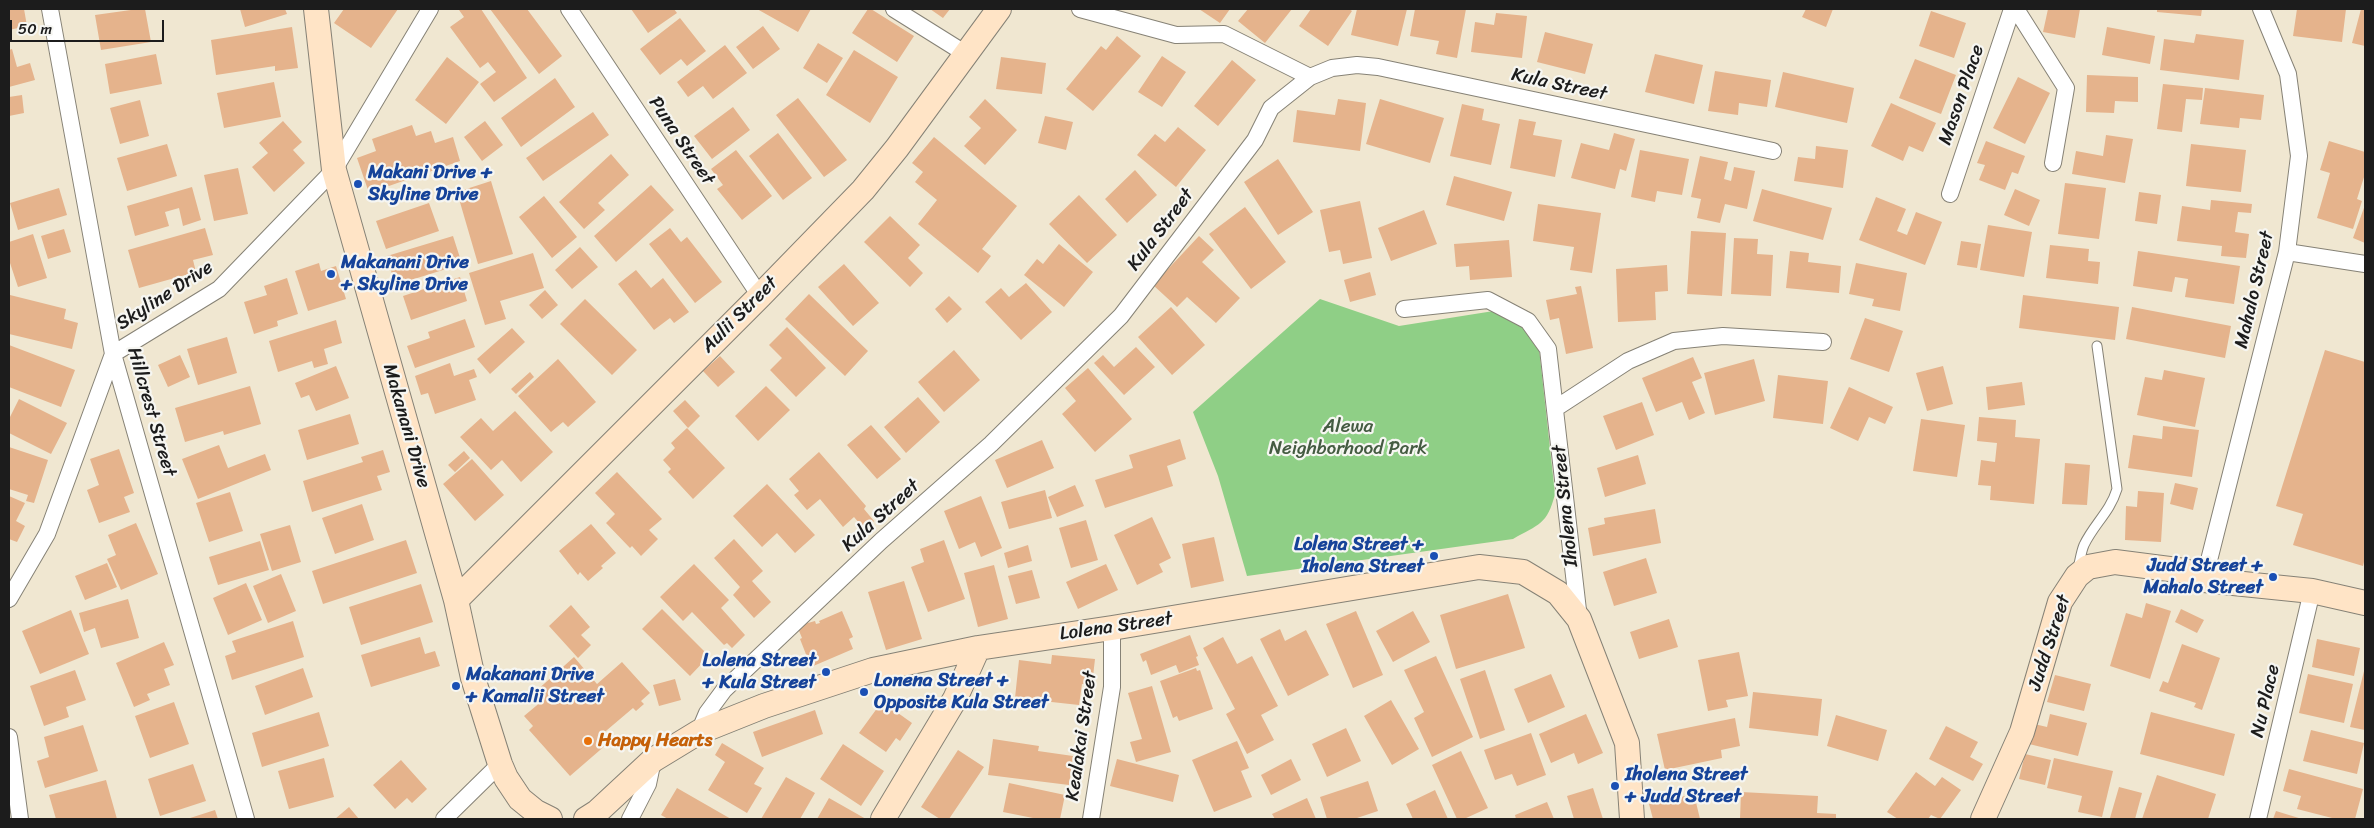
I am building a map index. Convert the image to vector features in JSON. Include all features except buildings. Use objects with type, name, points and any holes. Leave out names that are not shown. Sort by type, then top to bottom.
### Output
[{"type":"street","name":"Hillcrest Street","points":[[50,9],[113,354],[246,819]]},
{"type":"street","name":"Makanani Drive","points":[[316,9],[334,170],[456,600],[474,678],[500,764],[520,799],[536,812],[550,819]]},
{"type":"street","name":"Skyline Drive","points":[[9,599],[47,534],[113,354],[219,289],[334,170],[430,9]]},
{"type":"street","name":"Puna Street","points":[[569,9],[760,296]]},
{"type":"street","points":[[894,9],[966,54]]},
{"type":"street","name":"Aulii Street","points":[[456,600],[760,296],[863,190],[998,9]]},
{"type":"street","points":[[1080,9],[1176,35],[1224,34],[1310,77]]},
{"type":"street","name":"Mason Place","points":[[1950,194],[2012,9]]},
{"type":"street","points":[[2016,9],[2066,88],[2054,163]]},
{"type":"street","name":"Mahalo Street","points":[[2204,580],[2287,252],[2299,156],[2288,74],[2261,9]]},
{"type":"street","name":"Kula Street","points":[[698,732],[707,713],[724,690],[881,542],[991,444],[1121,316],[1255,140],[1271,108],[1310,77],[1332,68],[1378,67],[1773,151]]},
{"type":"street","points":[[2287,252],[2365,264]]},
{"type":"street","name":"Iholena Street","points":[[1404,309],[1488,300],[1528,321],[1548,349],[1580,619],[1627,742],[1632,819]]},
{"type":"street","points":[[1556,408],[1628,361],[1674,341],[1723,336],[1823,342]]},
{"type":"street","name":"Judd Street","points":[[1983,819],[2022,732],[2060,602],[2077,576],[2088,567],[2116,562],[2185,571],[2204,580],[2312,591],[2365,603]]},
{"type":"street","name":"Lolena Street","points":[[653,760],[698,732],[764,706],[864,672],[978,648],[1112,628],[1479,567],[1523,572],[1558,594],[1580,619]]},
{"type":"street","name":"Nu Place","points":[[2258,819],[2312,591]]},
{"type":"street","name":"Kealakai Street","points":[[1091,819],[1112,687],[1112,628]]},
{"type":"street","points":[[883,819],[955,699],[978,648]]},
{"type":"street","points":[[9,737],[20,819]]},
{"type":"street","points":[[586,819],[597,812],[653,760]]},
{"type":"street","points":[[630,819],[648,784],[653,760]]},
{"type":"street","points":[[444,819],[500,764]]},
{"type":"lane","points":[[2077,576],[2083,546],[2091,532],[2113,504],[2117,489],[2097,346]]},
{"type":"green space","name":"Alewa Neighborhood Park","points":[[1320,299],[1399,326],[1500,310],[1538,339],[1555,494],[1545,518],[1536,526],[1513,539],[1247,576],[1218,476],[1193,412]]},
{"type":"place","name":"Makani Drive + Skyline Drive","points":[[358,184]]},
{"type":"place","name":"Makanani Drive + Skyline Drive","points":[[331,274]]},
{"type":"place","name":"Lolena Street + Iholena Street","points":[[1434,556]]},
{"type":"place","name":"Judd Street + Mahalo Street","points":[[2273,577]]},
{"type":"place","name":"Lolena Street + Kula Street","points":[[826,672]]},
{"type":"place","name":"Makanani Drive + Kamalii Street","points":[[456,686]]},
{"type":"place","name":"Lonena Street + Opposite Kula Street","points":[[864,692]]},
{"type":"place","name":"Happy Hearts","points":[[588,741]]},
{"type":"place","name":"Iholena Street + Judd Street","points":[[1615,786]]}]
